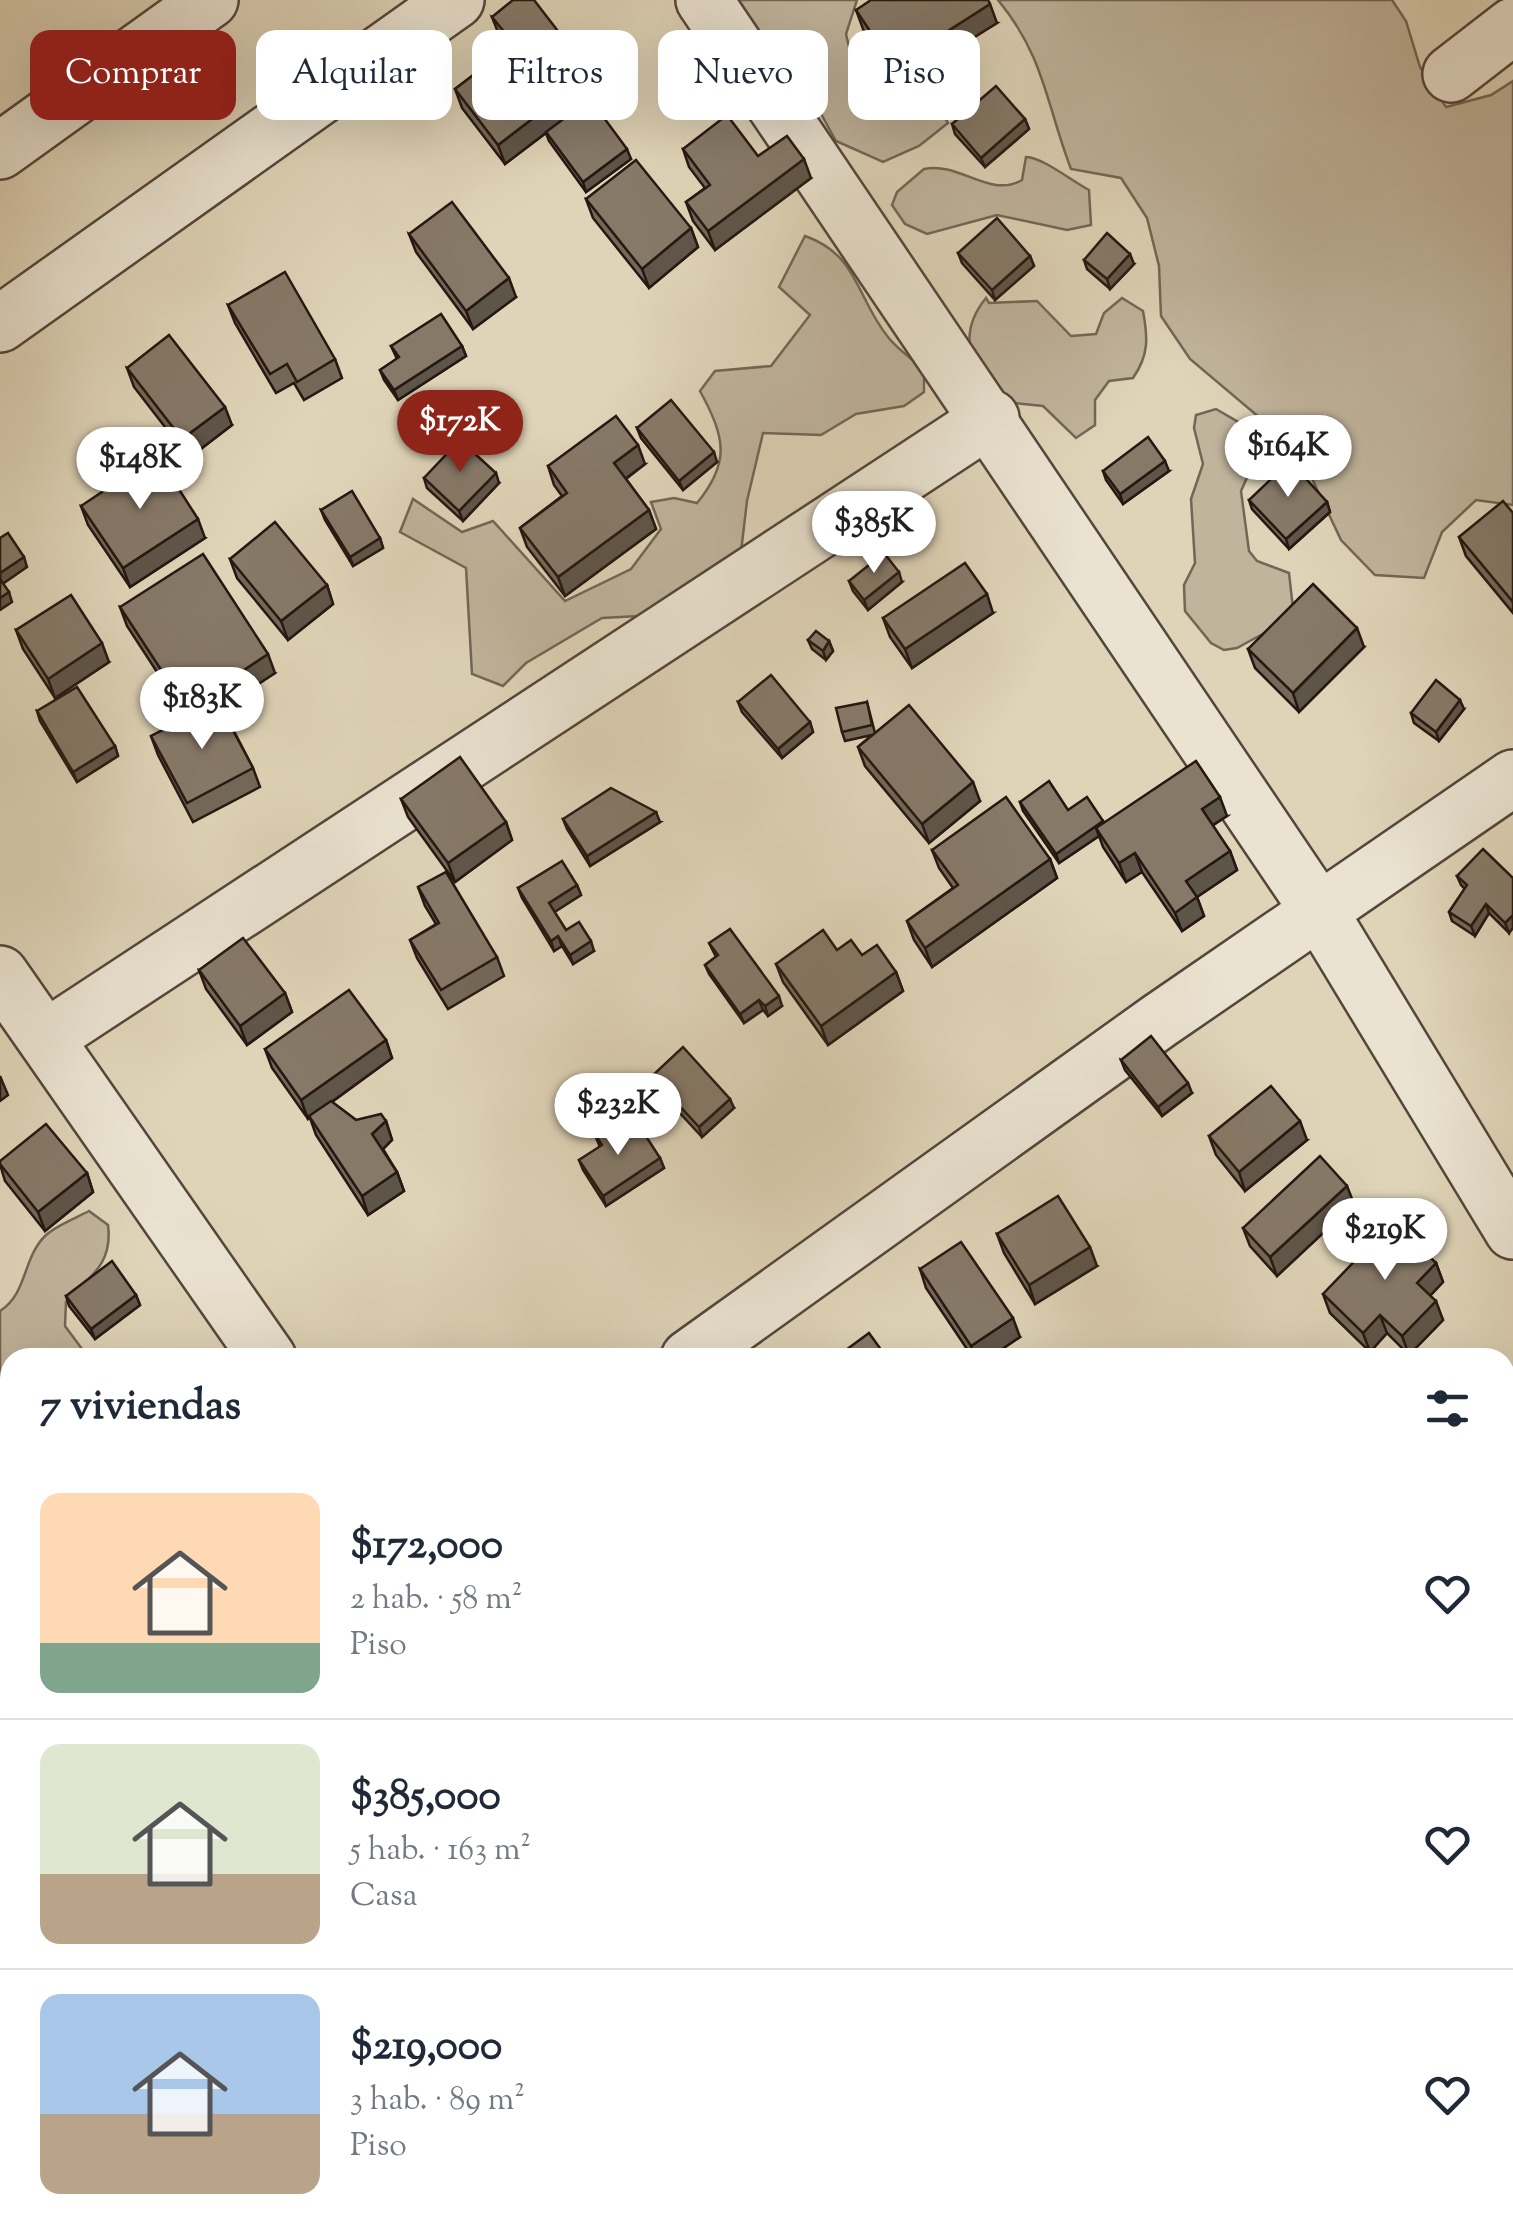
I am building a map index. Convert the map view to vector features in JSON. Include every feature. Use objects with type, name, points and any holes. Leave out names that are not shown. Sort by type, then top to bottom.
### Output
[{"type":"street","points":[[0,324],[456,0]]},
{"type":"street","points":[[704,0],[991,418],[1320,911],[1513,1231]]},
{"type":"street","points":[[0,151],[187,7]]},
{"type":"street","points":[[1451,74],[1513,26]]},
{"type":"street","points":[[46,1038],[991,418]]},
{"type":"street","points":[[703,1348],[1513,778]]},
{"type":"street","points":[[0,974],[261,1348]]},
{"type":"shaded area","points":[[726,0],[857,0],[846,34],[848,120],[948,123],[919,146],[883,162],[836,141],[824,120],[828,120],[828,30],[747,30]]},
{"type":"shaded area","points":[[998,0],[1392,0],[1406,21],[1420,67],[1446,107],[1491,95],[1513,81],[1513,505],[1476,500],[1442,532],[1424,578],[1375,575],[1341,540],[1299,451],[1190,359],[1161,316],[1159,266],[1147,218],[1121,178],[1071,169],[1035,61]]},
{"type":"shaded area","points":[[1026,157],[1049,165],[1089,190],[1091,225],[1067,230],[997,215],[927,234],[905,224],[892,205],[897,192],[924,169],[950,170],[986,183],[1010,185],[1022,180]]},
{"type":"shaded area","points":[[805,236],[823,244],[847,266],[888,337],[924,369],[924,392],[904,406],[856,414],[821,435],[763,433],[747,501],[741,552],[682,593],[639,616],[602,618],[526,663],[503,686],[472,674],[466,568],[400,532],[413,499],[462,532],[493,521],[565,601],[631,569],[661,529],[651,502],[674,498],[697,503],[715,475],[721,449],[719,436],[700,391],[715,371],[771,366],[810,315],[779,287]]},
{"type":"shaded area","points":[[986,298],[989,303],[1037,301],[1071,336],[1096,334],[1104,313],[1122,298],[1143,311],[1146,338],[1142,362],[1133,378],[1109,381],[1095,400],[1095,425],[1076,438],[1043,406],[995,401],[974,362],[969,338],[971,325]]},
{"type":"shaded area","points":[[1216,409],[1245,426],[1256,448],[1255,460],[1241,491],[1249,551],[1257,561],[1289,573],[1293,608],[1279,625],[1237,648],[1224,650],[1211,643],[1185,611],[1184,585],[1195,563],[1191,499],[1203,464],[1194,428],[1196,415]]},
{"type":"shaded area","points":[[89,1211],[108,1225],[104,1259],[66,1302],[65,1326],[81,1348],[0,1348],[0,1311],[16,1295],[38,1244],[61,1225]]},
{"type":"building","points":[[513,0],[534,0],[557,30],[503,30],[492,17]]},
{"type":"building","points":[[871,0],[988,0],[990,4],[949,30],[869,30],[856,10]]},
{"type":"building","points":[[472,76],[472,111],[455,89]]},
{"type":"building","points":[[996,86],[1025,119],[981,158],[952,124],[957,120],[980,120],[980,100]]},
{"type":"building","points":[[479,120],[531,120],[498,145]]},
{"type":"building","points":[[562,120],[606,120],[627,149],[583,182],[546,132]]},
{"type":"building","points":[[721,120],[731,120],[758,156],[787,136],[804,159],[708,231],[686,202],[710,185],[683,149]]},
{"type":"building","points":[[636,160],[691,228],[642,269],[586,199]]},
{"type":"building","points":[[452,202],[509,278],[466,311],[409,234]]},
{"type":"building","points":[[997,218],[1030,256],[992,290],[958,253]]},
{"type":"building","points":[[1107,233],[1130,254],[1107,279],[1084,260]]},
{"type":"building","points":[[285,272],[335,359],[297,382],[287,364],[270,374],[228,305]]},
{"type":"building","points":[[441,314],[462,346],[394,390],[380,370],[399,357],[391,346]]},
{"type":"building","points":[[169,335],[225,407],[182,439],[127,368]]},
{"type":"building","points":[[671,400],[714,452],[679,481],[637,428]]},
{"type":"building","points":[[616,416],[638,445],[614,463],[649,510],[558,577],[520,528],[567,493],[548,466]]},
{"type":"building","points":[[1148,437],[1165,461],[1120,494],[1103,471]]},
{"type":"building","points":[[460,440],[496,473],[459,511],[424,478]]},
{"type":"building","points":[[157,455],[198,519],[123,568],[81,506]]},
{"type":"building","points":[[1290,461],[1327,502],[1286,539],[1249,500]]},
{"type":"building","points":[[352,491],[380,538],[350,557],[321,510]]},
{"type":"building","points":[[1503,501],[1513,513],[1513,602],[1459,537]]},
{"type":"building","points":[[275,522],[327,585],[281,621],[230,559]]},
{"type":"building","points":[[8,533],[24,557],[0,573],[0,538]]},
{"type":"building","points":[[884,553],[899,572],[864,600],[849,581]]},
{"type":"building","points":[[203,554],[268,654],[186,708],[120,607]]},
{"type":"building","points":[[965,563],[987,594],[905,649],[883,618]]},
{"type":"building","points":[[0,579],[9,592],[0,598]]},
{"type":"building","points":[[1313,584],[1357,628],[1293,693],[1248,649]]},
{"type":"building","points":[[71,595],[102,643],[48,679],[16,630]]},
{"type":"building","points":[[816,631],[829,641],[823,651],[808,640]]},
{"type":"building","points":[[771,675],[810,722],[778,749],[738,702]]},
{"type":"building","points":[[1436,680],[1460,700],[1436,732],[1411,713]]},
{"type":"building","points":[[77,687],[115,746],[73,772],[37,711]]},
{"type":"building","points":[[218,702],[253,768],[187,803],[151,736]]},
{"type":"building","points":[[867,702],[872,725],[842,732],[836,708]]},
{"type":"building","points":[[909,705],[973,782],[922,824],[858,747]]},
{"type":"building","points":[[460,757],[506,822],[448,863],[401,799]]},
{"type":"building","points":[[1196,761],[1220,797],[1202,809],[1230,851],[1186,881],[1197,897],[1175,913],[1135,853],[1119,863],[1096,828]]},
{"type":"building","points":[[1049,781],[1068,810],[1087,797],[1103,821],[1056,854],[1020,802]]},
{"type":"building","points":[[611,788],[656,812],[587,856],[563,819]]},
{"type":"building","points":[[1006,797],[1050,859],[925,948],[907,921],[958,885],[932,850]]},
{"type":"building","points":[[1483,849],[1513,878],[1513,915],[1505,923],[1486,904],[1471,926],[1449,912],[1467,885],[1457,876]]},
{"type":"building","points":[[562,861],[577,885],[549,903],[566,930],[579,922],[591,941],[570,955],[558,936],[551,941],[518,888]]},
{"type":"building","points":[[446,872],[497,957],[441,990],[410,940],[439,923],[418,887]]},
{"type":"building","points":[[730,929],[779,996],[765,1006],[759,1000],[740,1014],[705,965],[718,955],[709,943]]},
{"type":"building","points":[[823,930],[837,950],[851,940],[862,955],[877,945],[896,972],[821,1026],[776,964]]},
{"type":"building","points":[[243,938],[285,993],[240,1026],[199,970]]},
{"type":"building","points":[[349,990],[386,1040],[301,1100],[265,1049]]},
{"type":"building","points":[[1151,1036],[1188,1083],[1158,1107],[1121,1060]]},
{"type":"building","points":[[683,1047],[730,1099],[699,1127],[652,1076]]},
{"type":"building","points":[[1271,1086],[1300,1121],[1239,1172],[1209,1136]]},
{"type":"building","points":[[331,1101],[356,1120],[381,1114],[386,1121],[372,1134],[397,1172],[362,1196],[309,1116]]},
{"type":"building","points":[[46,1124],[87,1173],[38,1212],[0,1161]]},
{"type":"building","points":[[609,1124],[620,1141],[640,1127],[660,1158],[603,1196],[579,1160],[602,1145],[594,1133]]},
{"type":"building","points":[[1320,1156],[1347,1186],[1270,1257],[1243,1228]]},
{"type":"building","points":[[1058,1196],[1090,1247],[1029,1285],[997,1234]]},
{"type":"building","points":[[1393,1221],[1436,1263],[1417,1283],[1436,1301],[1402,1336],[1380,1315],[1363,1333],[1323,1294]]},
{"type":"building","points":[[961,1242],[1013,1318],[971,1346],[920,1269]]},
{"type":"building","points":[[112,1261],[136,1295],[91,1329],[66,1296]]},
{"type":"building","points":[[869,1333],[880,1348],[849,1348]]}]
